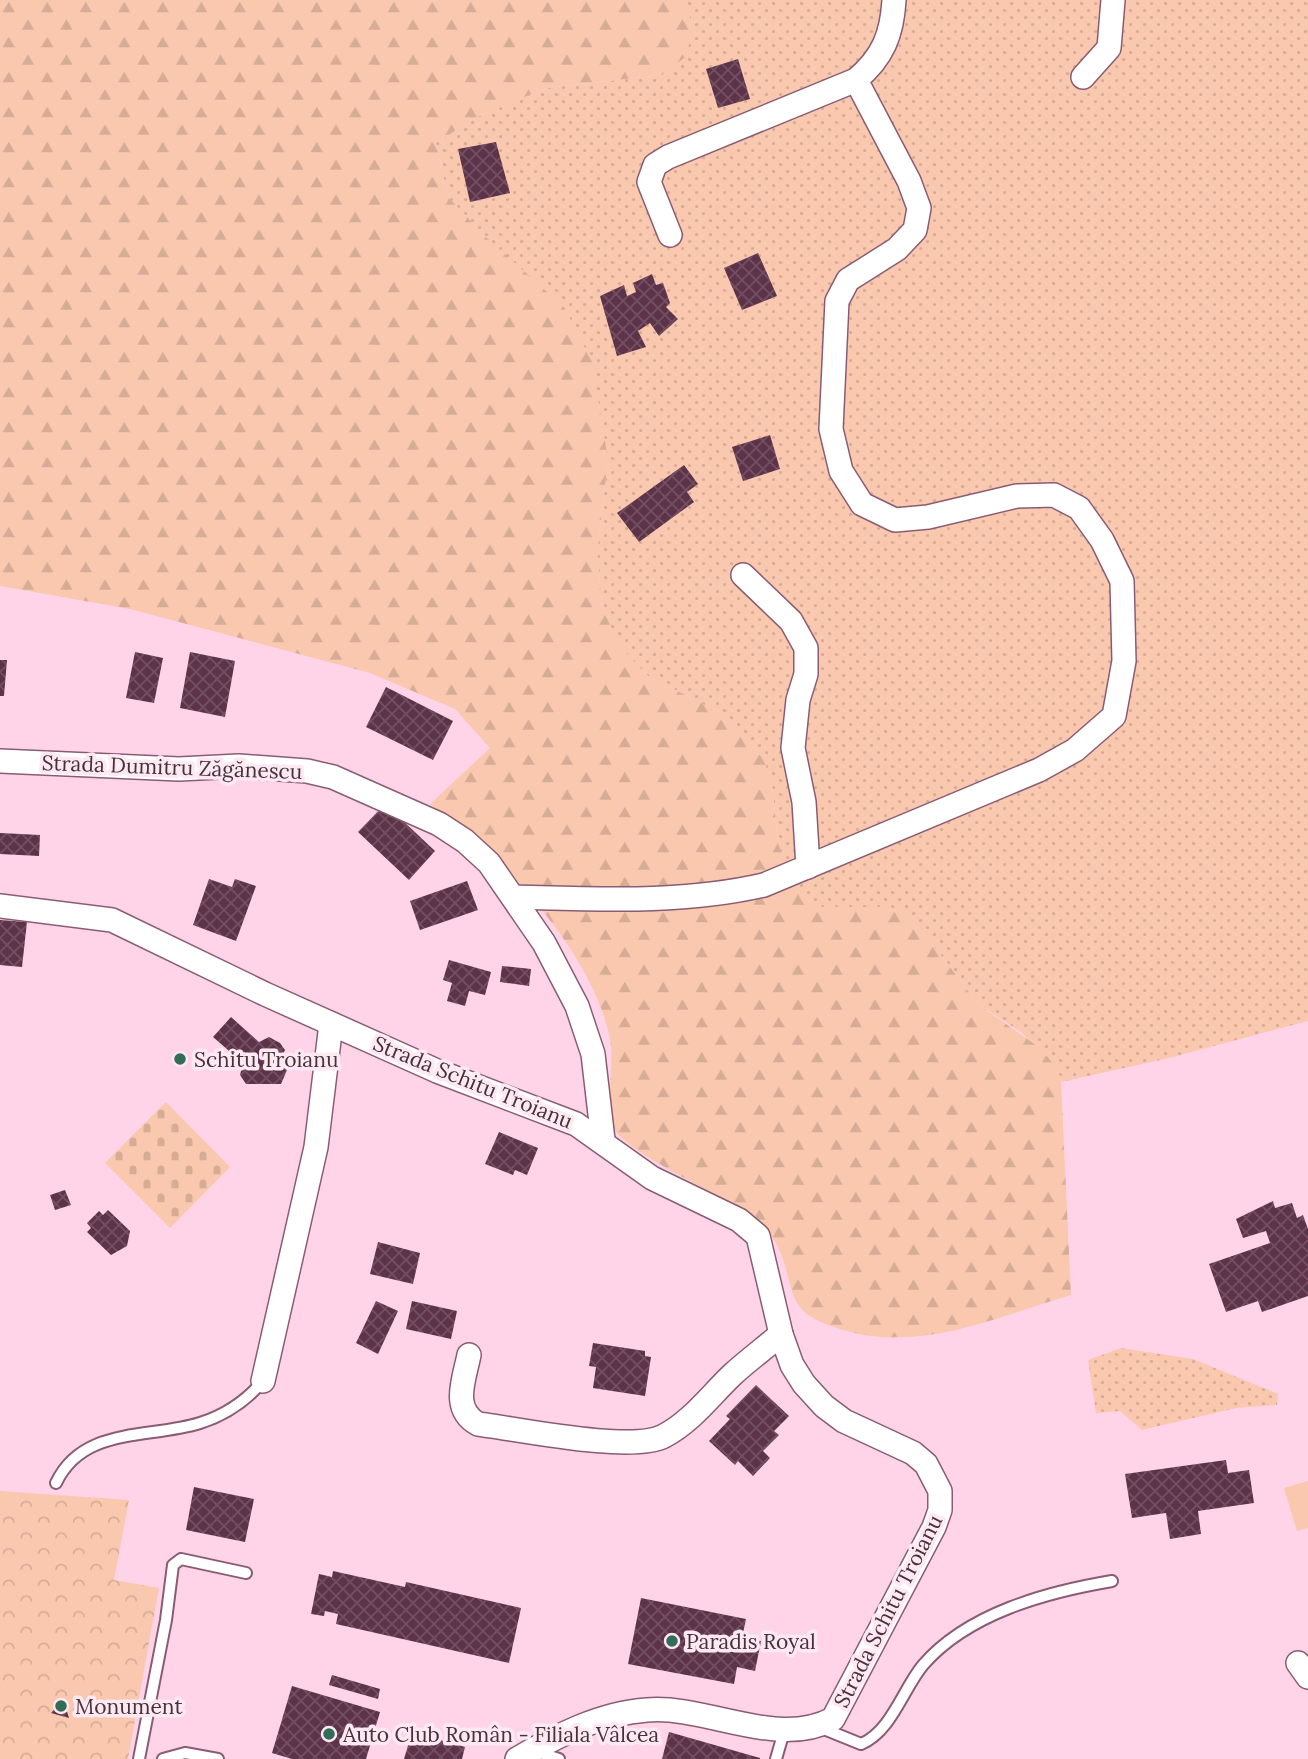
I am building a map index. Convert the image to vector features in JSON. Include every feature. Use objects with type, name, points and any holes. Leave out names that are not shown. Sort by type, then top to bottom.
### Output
[{"type":"street","points":[[670,235],[649,182],[655,165],[668,157],[856,80],[873,66],[888,42],[894,0]]},
{"type":"street","points":[[1083,77],[1109,48],[1114,0]]},
{"type":"street","points":[[513,897],[631,899],[719,895],[764,885],[985,794],[1075,750],[1114,716],[1124,661],[1122,581],[1102,540],[1079,508],[1054,495],[1017,496],[928,517],[895,520],[862,504],[841,471],[831,429],[837,300],[848,280],[897,250],[915,230],[919,208],[909,181],[856,80]]},
{"type":"street","points":[[743,575],[791,621],[806,648],[806,674],[798,700],[793,748],[804,802],[808,867]]},
{"type":"street","name":"Strada Dumitru Zăgănescu","points":[[0,761],[179,769],[279,768],[333,777],[406,808],[465,841],[489,863],[513,897]]},
{"type":"street","name":"Strada Schitu Troianu","points":[[513,897],[544,943],[587,1031],[593,1055],[603,1140]]},
{"type":"street","name":"Strada Schitu Troianu","points":[[0,906],[112,920],[437,1071],[576,1124],[603,1140],[652,1178],[739,1220],[758,1236],[781,1334],[792,1365],[824,1406],[868,1433],[913,1453],[930,1470],[940,1491],[940,1510],[934,1527],[833,1719],[818,1727],[785,1728],[649,1709],[605,1718],[524,1755]]},
{"type":"street","points":[[263,1381],[316,1147],[337,1026]]},
{"type":"street","points":[[469,1355],[461,1407],[468,1418],[478,1424],[603,1440],[648,1441],[663,1437],[687,1420],[733,1374],[781,1334]]},
{"type":"lane","points":[[56,1483],[64,1465],[86,1448],[135,1433],[199,1423],[231,1409],[250,1396],[263,1381]]},
{"type":"lane","points":[[139,1759],[166,1620],[173,1565],[181,1559],[246,1573]]},
{"type":"lane","points":[[818,1727],[860,1744],[867,1741],[892,1713],[923,1666],[957,1635],[1040,1598],[1112,1581]]},
{"type":"lane","points":[[776,1759],[785,1728]]},
{"type":"lane","points":[[163,1759],[185,1753],[218,1759]]},
{"type":"lane","points":[[524,1755],[559,1759]]},
{"type":"green space","points":[[0,0],[684,0],[692,24],[687,56],[661,75],[546,88],[477,117],[436,143],[448,197],[487,238],[564,307],[592,361],[608,460],[597,554],[603,611],[622,649],[649,677],[702,703],[745,736],[764,760],[772,785],[778,843],[796,890],[816,907],[882,907],[902,913],[927,937],[978,1004],[1040,1048],[1055,1066],[1061,1082],[1071,1295],[986,1322],[928,1335],[869,1336],[812,1318],[797,1303],[781,1253],[766,1229],[738,1208],[634,1148],[614,1128],[610,1107],[609,1034],[598,1001],[582,968],[562,936],[512,877],[485,850],[430,804],[490,748],[455,709],[370,673],[130,609],[0,586]]},
{"type":"green space","points":[[684,0],[1308,0],[1308,1021],[1169,1058],[1061,1082],[1055,1066],[1022,1033],[978,1004],[927,937],[902,913],[882,907],[816,907],[796,890],[778,843],[772,785],[745,736],[702,703],[649,677],[622,649],[603,612],[597,554],[608,460],[487,238],[448,197],[436,143],[477,117],[546,88],[661,75],[692,24]]},
{"type":"green space","points":[[166,1102],[230,1167],[170,1228],[105,1163]]},
{"type":"green space","points":[[1121,1348],[1193,1359],[1278,1394],[1277,1405],[1236,1408],[1142,1430],[1120,1411],[1096,1413],[1088,1360]]},
{"type":"green space","points":[[1308,1481],[1308,1528],[1297,1531],[1284,1488]]},
{"type":"green space","points":[[0,1491],[129,1500],[114,1580],[159,1588],[128,1759],[0,1759]]},
{"type":"building","points":[[738,59],[750,99],[718,108],[706,69]]},
{"type":"building","points":[[496,142],[510,193],[470,202],[458,149]]},
{"type":"building","points":[[758,253],[777,296],[742,310],[724,268]]},
{"type":"building","points":[[652,274],[656,285],[663,283],[670,303],[666,307],[678,319],[659,336],[650,323],[638,331],[646,347],[617,356],[600,296],[624,285],[627,296],[636,292],[633,283]]},
{"type":"building","points":[[770,435],[780,469],[743,481],[732,447]]},
{"type":"building","points":[[684,465],[698,484],[687,492],[694,502],[639,542],[617,513]]},
{"type":"building","points":[[135,652],[163,658],[154,703],[126,698]]},
{"type":"building","points":[[190,652],[235,661],[225,717],[180,708]]},
{"type":"building","points":[[0,660],[7,660],[4,696],[0,696]]},
{"type":"building","points":[[386,687],[453,721],[433,760],[366,727]]},
{"type":"building","points":[[385,804],[435,851],[409,880],[358,832]]},
{"type":"building","points":[[0,833],[40,835],[39,856],[0,854]]},
{"type":"building","points":[[209,879],[232,887],[235,879],[256,886],[236,941],[193,925]]},
{"type":"building","points":[[467,881],[478,910],[420,930],[410,901]]},
{"type":"building","points":[[0,920],[27,922],[22,967],[0,965]]},
{"type":"building","points":[[449,960],[491,972],[485,995],[469,991],[465,1006],[447,1001],[452,983],[443,980]]},
{"type":"building","points":[[502,966],[531,969],[529,986],[500,982]]},
{"type":"building","points":[[231,1017],[259,1042],[269,1037],[280,1043],[285,1050],[281,1058],[287,1070],[281,1084],[246,1084],[240,1075],[243,1063],[213,1037]]},
{"type":"building","points":[[499,1132],[538,1148],[527,1175],[515,1170],[513,1175],[485,1164]]},
{"type":"building","points":[[65,1190],[71,1205],[55,1210],[50,1195]]},
{"type":"building","points":[[1273,1201],[1275,1208],[1292,1203],[1297,1218],[1303,1215],[1308,1229],[1308,1296],[1262,1312],[1258,1301],[1226,1312],[1209,1264],[1270,1243],[1266,1231],[1243,1238],[1236,1219]]},
{"type":"building","points":[[108,1210],[130,1231],[127,1246],[111,1255],[87,1232],[91,1228],[87,1223],[99,1211],[103,1215]]},
{"type":"building","points":[[378,1242],[420,1253],[413,1284],[370,1274]]},
{"type":"building","points":[[376,1301],[398,1311],[378,1354],[356,1343]]},
{"type":"building","points":[[412,1301],[457,1311],[451,1339],[406,1329]]},
{"type":"building","points":[[593,1343],[645,1351],[645,1356],[651,1357],[645,1396],[593,1388],[596,1367],[589,1366]]},
{"type":"building","points":[[756,1385],[789,1416],[774,1431],[779,1435],[763,1451],[770,1458],[753,1476],[738,1461],[735,1465],[709,1441],[730,1419],[726,1416]]},
{"type":"building","points":[[1226,1460],[1228,1473],[1249,1470],[1254,1503],[1198,1511],[1201,1534],[1170,1539],[1166,1513],[1132,1518],[1125,1474]]},
{"type":"building","points":[[194,1487],[254,1499],[245,1542],[186,1530]]},
{"type":"building","points":[[333,1571],[405,1587],[406,1582],[521,1608],[509,1663],[336,1624],[338,1614],[325,1611],[324,1616],[311,1614],[319,1574],[332,1577]]},
{"type":"building","points":[[641,1598],[746,1619],[742,1638],[761,1641],[755,1671],[737,1667],[734,1684],[628,1664]]},
{"type":"building","points":[[332,1675],[380,1689],[378,1699],[329,1685]]},
{"type":"building","points":[[292,1686],[380,1712],[366,1759],[292,1759],[272,1753]]},
{"type":"building","points":[[63,1699],[69,1718],[51,1713]]},
{"type":"building","points":[[412,1732],[465,1747],[462,1759],[404,1759]]},
{"type":"building","points":[[669,1732],[760,1758],[760,1759],[662,1759]]},
{"type":"place","name":"Schitu Troianu","points":[[180,1059]]},
{"type":"place","name":"Paradis Royal","points":[[672,1641]]},
{"type":"place","name":"Monument","points":[[61,1706]]},
{"type":"place","name":"Auto Club Român - Filiala Vâlcea","points":[[329,1734]]}]
